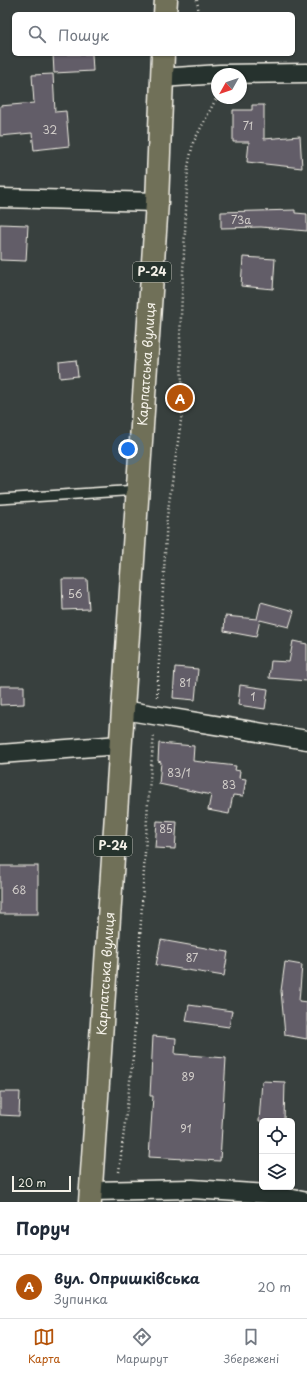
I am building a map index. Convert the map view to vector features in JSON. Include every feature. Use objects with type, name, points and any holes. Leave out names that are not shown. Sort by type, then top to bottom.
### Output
[{"type":"main road","points":[[165,12],[166,0]]},
{"type":"main road","name":"Карпатська вулиця","points":[[91,1196],[157,202],[163,56]]},
{"type":"street","points":[[161,78],[220,74],[307,73]]},
{"type":"street","points":[[0,198],[157,202]]},
{"type":"street","points":[[123,710],[307,740]]},
{"type":"street","points":[[0,754],[120,745]]},
{"type":"street","points":[[91,1196],[117,1190],[192,1188],[269,1194],[307,1202]]},
{"type":"lane","points":[[0,500],[138,490]]},
{"type":"path","points":[[197,0],[199,12]]},
{"type":"path","points":[[117,1190],[133,1056],[148,802],[156,716],[168,517],[183,407],[180,337],[188,167],[193,143],[213,104]]},
{"type":"building","points":[[53,56],[92,56],[93,71],[54,73]]},
{"type":"building","points":[[53,74],[55,112],[66,111],[69,146],[34,150],[32,133],[0,136],[0,106],[34,103],[32,75]]},
{"type":"building","points":[[252,105],[264,105],[264,139],[300,136],[302,168],[247,162],[249,142],[233,142],[233,110],[252,110]]},
{"type":"building","points":[[295,210],[295,213],[307,214],[307,231],[261,227],[221,228],[221,212]]},
{"type":"building","points":[[0,224],[28,225],[26,261],[0,260]]},
{"type":"building","points":[[243,257],[275,259],[273,289],[241,286]]},
{"type":"building","points":[[76,360],[78,376],[60,378],[59,362]]},
{"type":"building","points":[[62,579],[87,579],[89,609],[63,610]]},
{"type":"building","points":[[261,602],[294,611],[289,627],[260,620],[256,637],[224,631],[225,616],[257,619]]},
{"type":"building","points":[[293,641],[307,644],[307,681],[269,678],[271,661],[289,662]]},
{"type":"building","points":[[175,667],[198,669],[195,700],[173,698]]},
{"type":"building","points":[[240,685],[268,689],[265,709],[238,705]]},
{"type":"building","points":[[0,686],[24,686],[24,704],[0,705]]},
{"type":"building","points":[[159,743],[194,746],[193,761],[236,766],[235,770],[240,771],[239,778],[246,779],[243,796],[233,795],[229,814],[208,810],[211,795],[159,784],[161,762],[158,761]]},
{"type":"building","points":[[157,821],[177,822],[175,849],[155,848]]},
{"type":"building","points":[[0,866],[38,866],[38,914],[0,914]]},
{"type":"building","points":[[161,940],[228,952],[224,976],[156,965]]},
{"type":"building","points":[[285,962],[302,965],[299,1001],[307,1002],[307,1039],[285,1035],[281,991]]},
{"type":"building","points":[[189,1005],[232,1011],[229,1027],[186,1021]]},
{"type":"building","points":[[153,1036],[176,1038],[175,1054],[226,1058],[220,1161],[149,1157],[153,1096],[150,1096]]},
{"type":"building","points":[[262,1081],[285,1082],[284,1118],[259,1118]]},
{"type":"building","points":[[0,1092],[20,1092],[19,1116],[0,1115]]},
{"type":"place","name":"вул. Опришківська","points":[[180,398]]}]
